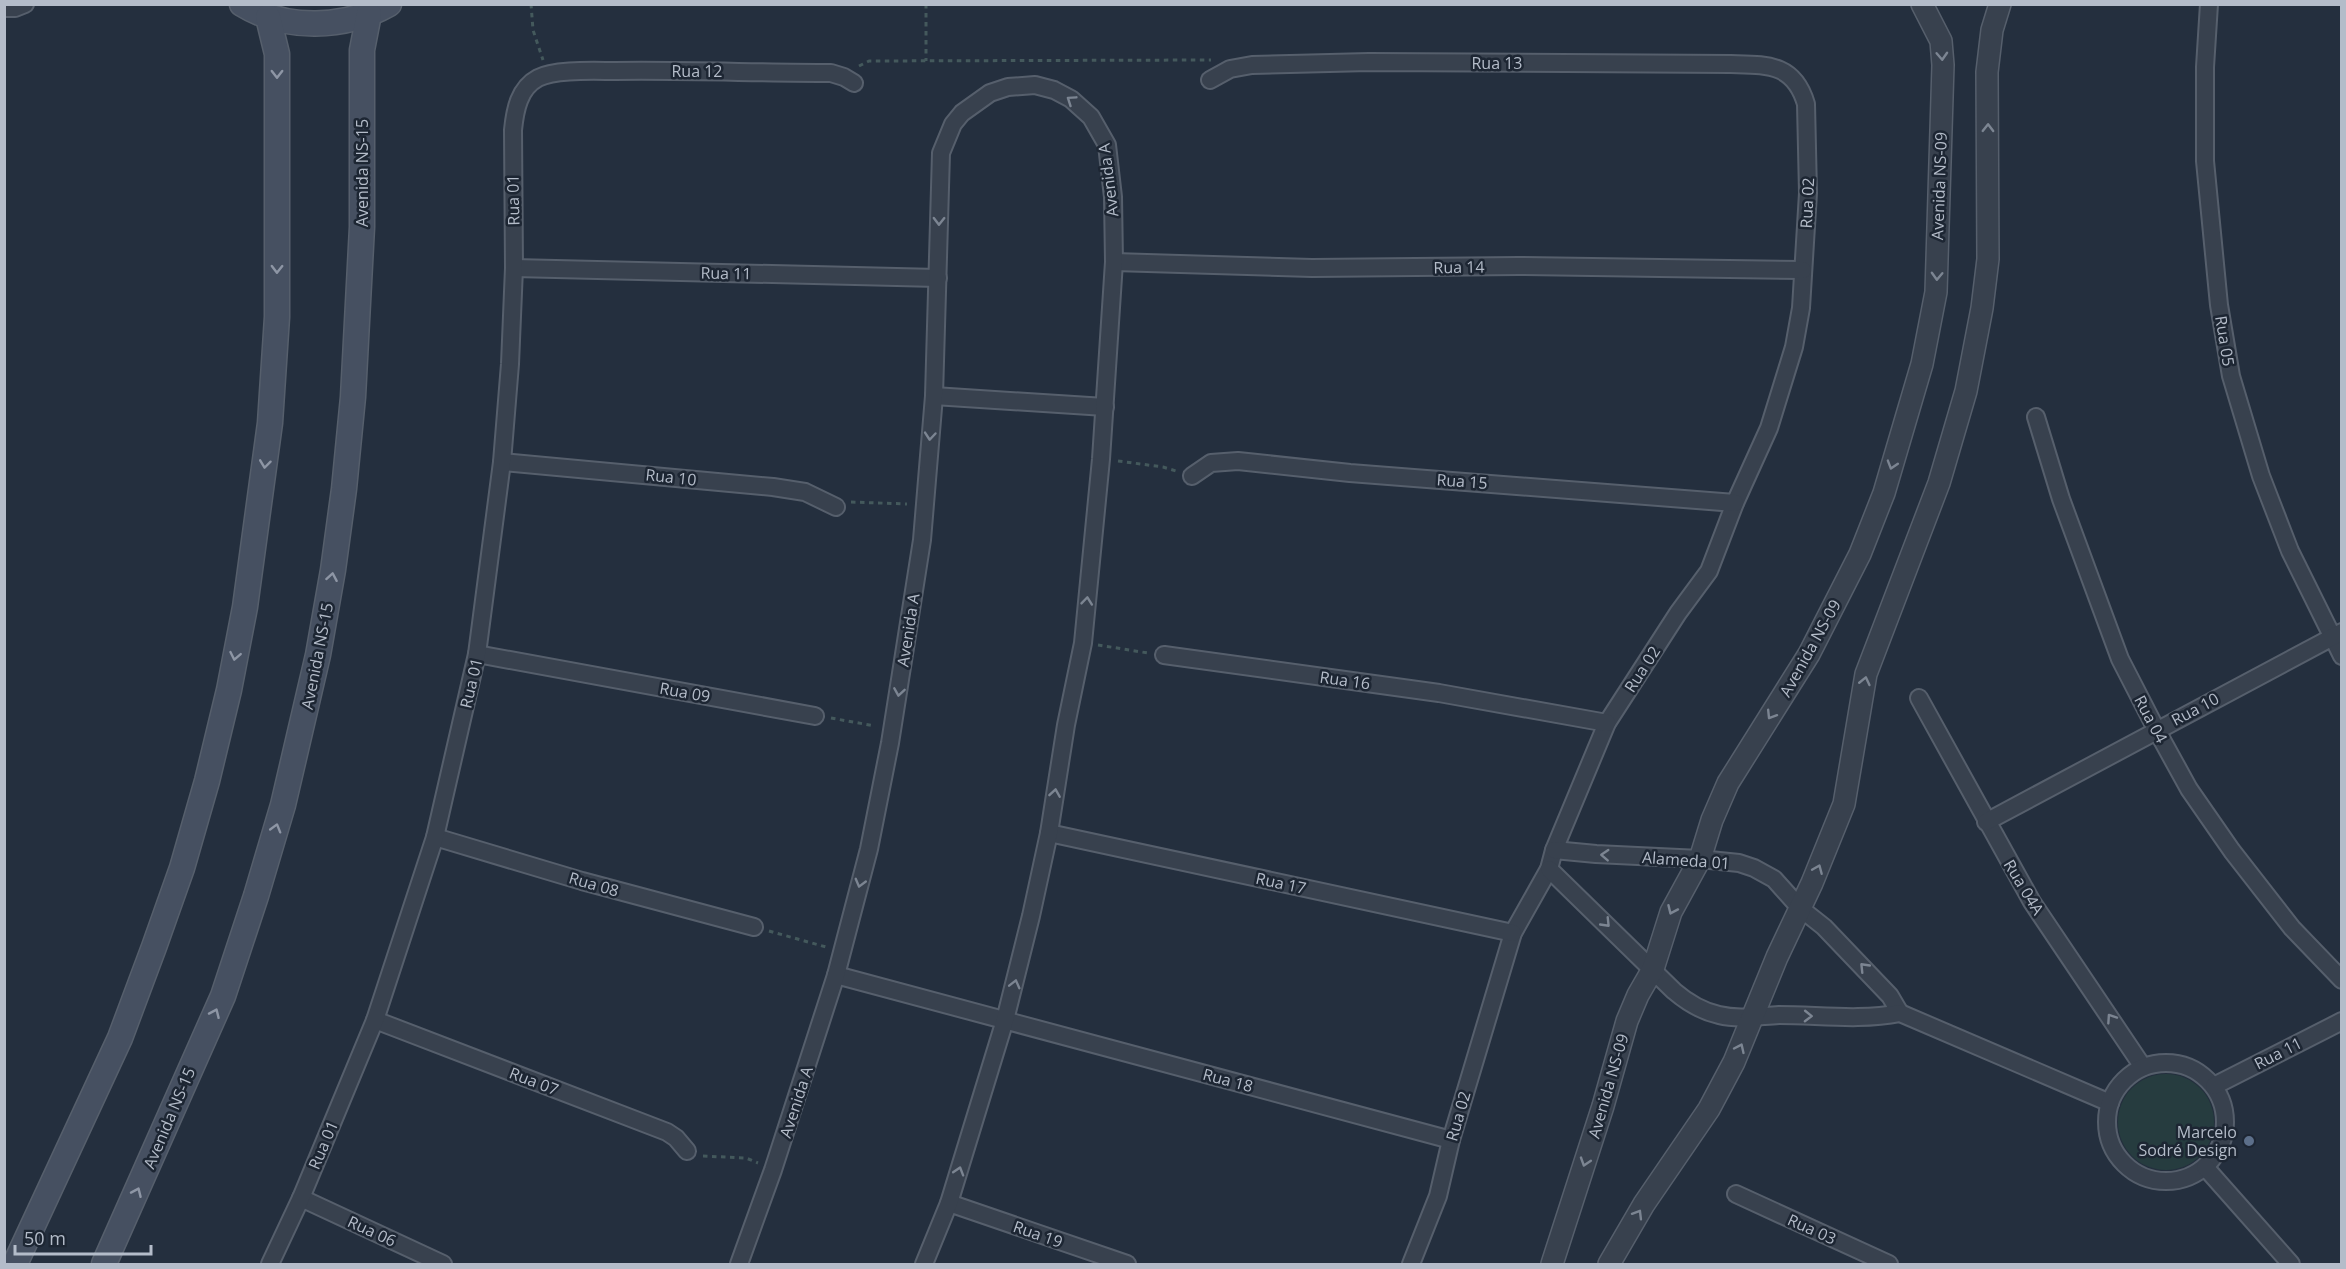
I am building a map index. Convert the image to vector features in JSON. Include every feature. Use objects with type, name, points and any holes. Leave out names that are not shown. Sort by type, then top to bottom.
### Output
[{"type":"main road","name":"Avenida NS-15","points":[[242,4],[268,17],[285,21],[323,23],[345,21],[379,9]]},
{"type":"main road","name":"Avenida NS-15","points":[[104,1264],[223,996],[283,805],[318,656],[344,489],[353,397],[362,227],[362,50],[379,9]]},
{"type":"main road","points":[[15,1264],[120,1038],[151,957],[182,868],[207,781],[229,690],[257,531],[270,423],[277,317],[277,54],[268,17]]},
{"type":"street","points":[[4,8],[15,8],[25,4]]},
{"type":"street","name":"Avenida NS-09","points":[[1552,1264],[1603,1106],[1626,1021],[1653,969],[1671,912],[1700,859],[1712,820],[1728,783],[1809,654],[1860,554],[1884,493],[1922,364],[1936,292],[1943,65],[1941,41],[1922,4]]},
{"type":"street","points":[[1609,1264],[1644,1204],[1708,1110],[1754,1018],[1844,804],[1868,667],[1939,483],[1966,391],[1982,308],[1988,259],[1987,72],[1992,30],[2000,4]]},
{"type":"street","name":"Rua 05","points":[[2209,4],[2205,67],[2205,161],[2219,305],[2230,376],[2244,425],[2290,550],[2336,634],[2342,656]]},
{"type":"street","name":"Rua 13","points":[[1210,80],[1236,68],[1369,62],[1720,63],[1771,66],[1786,72]]},
{"type":"street","name":"Rua 12","points":[[544,76],[598,71],[679,70],[831,73],[849,80]]},
{"type":"street","name":"Rua 02","points":[[1411,1264],[1438,1196],[1451,1140],[1513,933],[1549,868],[1554,850],[1607,723],[1708,571],[1735,503],[1769,428],[1794,347],[1801,308],[1808,193],[1808,115],[1802,91],[1786,72]]},
{"type":"street","name":"Rua 01","points":[[270,1264],[301,1198],[375,1020],[435,837],[477,654],[502,462],[510,364],[514,268],[514,121],[521,94],[544,76]]},
{"type":"street","name":"Avenida A","points":[[739,1264],[773,1170],[836,975],[869,849],[892,729],[922,540],[934,396],[940,162],[945,142],[953,124],[975,102],[990,93],[1022,84],[1035,85],[1054,90],[1071,99],[1091,117],[1107,145],[1113,197],[1114,262],[1101,459],[1083,643],[1032,916],[1005,1020],[949,1203],[924,1264]]},
{"type":"street","name":"Rua 14","points":[[1114,262],[1312,268],[1519,266],[1803,270]]},
{"type":"street","name":"Rua 11","points":[[514,268],[938,278]]},
{"type":"street","points":[[934,396],[1105,407]]},
{"type":"street","name":"Rua 04","points":[[2036,417],[2061,499],[2120,659],[2156,729],[2190,789],[2232,851],[2292,928],[2342,980]]},
{"type":"street","name":"Rua 15","points":[[1192,476],[1211,464],[1238,461],[1350,473],[1735,503]]},
{"type":"street","name":"Rua 10","points":[[502,462],[773,487],[805,492],[836,507]]},
{"type":"street","name":"Rua 10","points":[[1986,822],[2336,634]]},
{"type":"street","name":"Rua 09","points":[[477,654],[815,716]]},
{"type":"street","name":"Rua 16","points":[[1164,656],[1439,693],[1607,723]]},
{"type":"street","name":"Rua 04A","points":[[1919,698],[2032,902],[2143,1067]]},
{"type":"street","name":"Rua 17","points":[[1049,833],[1513,933]]},
{"type":"street","name":"Rua 08","points":[[435,837],[582,881],[754,927]]},
{"type":"street","name":"Alameda 01","points":[[1554,850],[1581,854],[1739,863],[1764,873],[1774,879],[1800,908],[1813,916],[1865,968],[1890,996],[1900,1013]]},
{"type":"street","points":[[1549,868],[1674,991],[1695,1007],[1721,1016],[1754,1018],[1869,1016],[1900,1013],[2110,1103]]},
{"type":"street","name":"Rua 18","points":[[836,975],[1451,1140]]},
{"type":"street","name":"Rua 07","points":[[375,1020],[667,1132],[676,1138],[687,1152]]},
{"type":"street","name":"Rua 11","points":[[2214,1086],[2342,1021]]},
{"type":"street","points":[[2162,1062],[2182,1064],[2200,1073],[2214,1086],[2222,1102],[2226,1119],[2224,1137],[2217,1153],[2205,1167],[2189,1177],[2170,1181],[2151,1179],[2133,1171],[2119,1158],[2110,1141],[2107,1122],[2110,1103],[2117,1088],[2128,1076],[2143,1067],[2162,1062]]},
{"type":"street","points":[[2205,1167],[2291,1264]]},
{"type":"street","name":"Rua 03","points":[[1736,1194],[1889,1264]]},
{"type":"street","name":"Rua 06","points":[[301,1198],[443,1264]]},
{"type":"street","name":"Rua 19","points":[[949,1203],[1127,1264]]},
{"type":"path","points":[[531,4],[533,30],[544,76]]},
{"type":"path","points":[[926,4],[926,61]]},
{"type":"path","points":[[849,80],[854,68],[869,61],[1200,59],[1219,60],[1236,68]]},
{"type":"path","points":[[1101,459],[1163,467],[1192,476]]},
{"type":"path","points":[[836,507],[851,502],[924,504]]},
{"type":"path","points":[[1083,643],[1164,656]]},
{"type":"path","points":[[815,716],[892,729]]},
{"type":"path","points":[[754,927],[842,951]]},
{"type":"path","points":[[687,1152],[704,1156],[746,1158],[773,1170]]},
{"type":"green space","points":[[2166,1074],[2184,1078],[2200,1088],[2210,1104],[2214,1122],[2210,1140],[2200,1156],[2184,1166],[2166,1170],[2148,1166],[2132,1156],[2122,1140],[2118,1122],[2122,1104],[2132,1088],[2148,1078]]},
{"type":"place","name":"Marcelo Sodré Design","points":[[2249,1141]]}]
